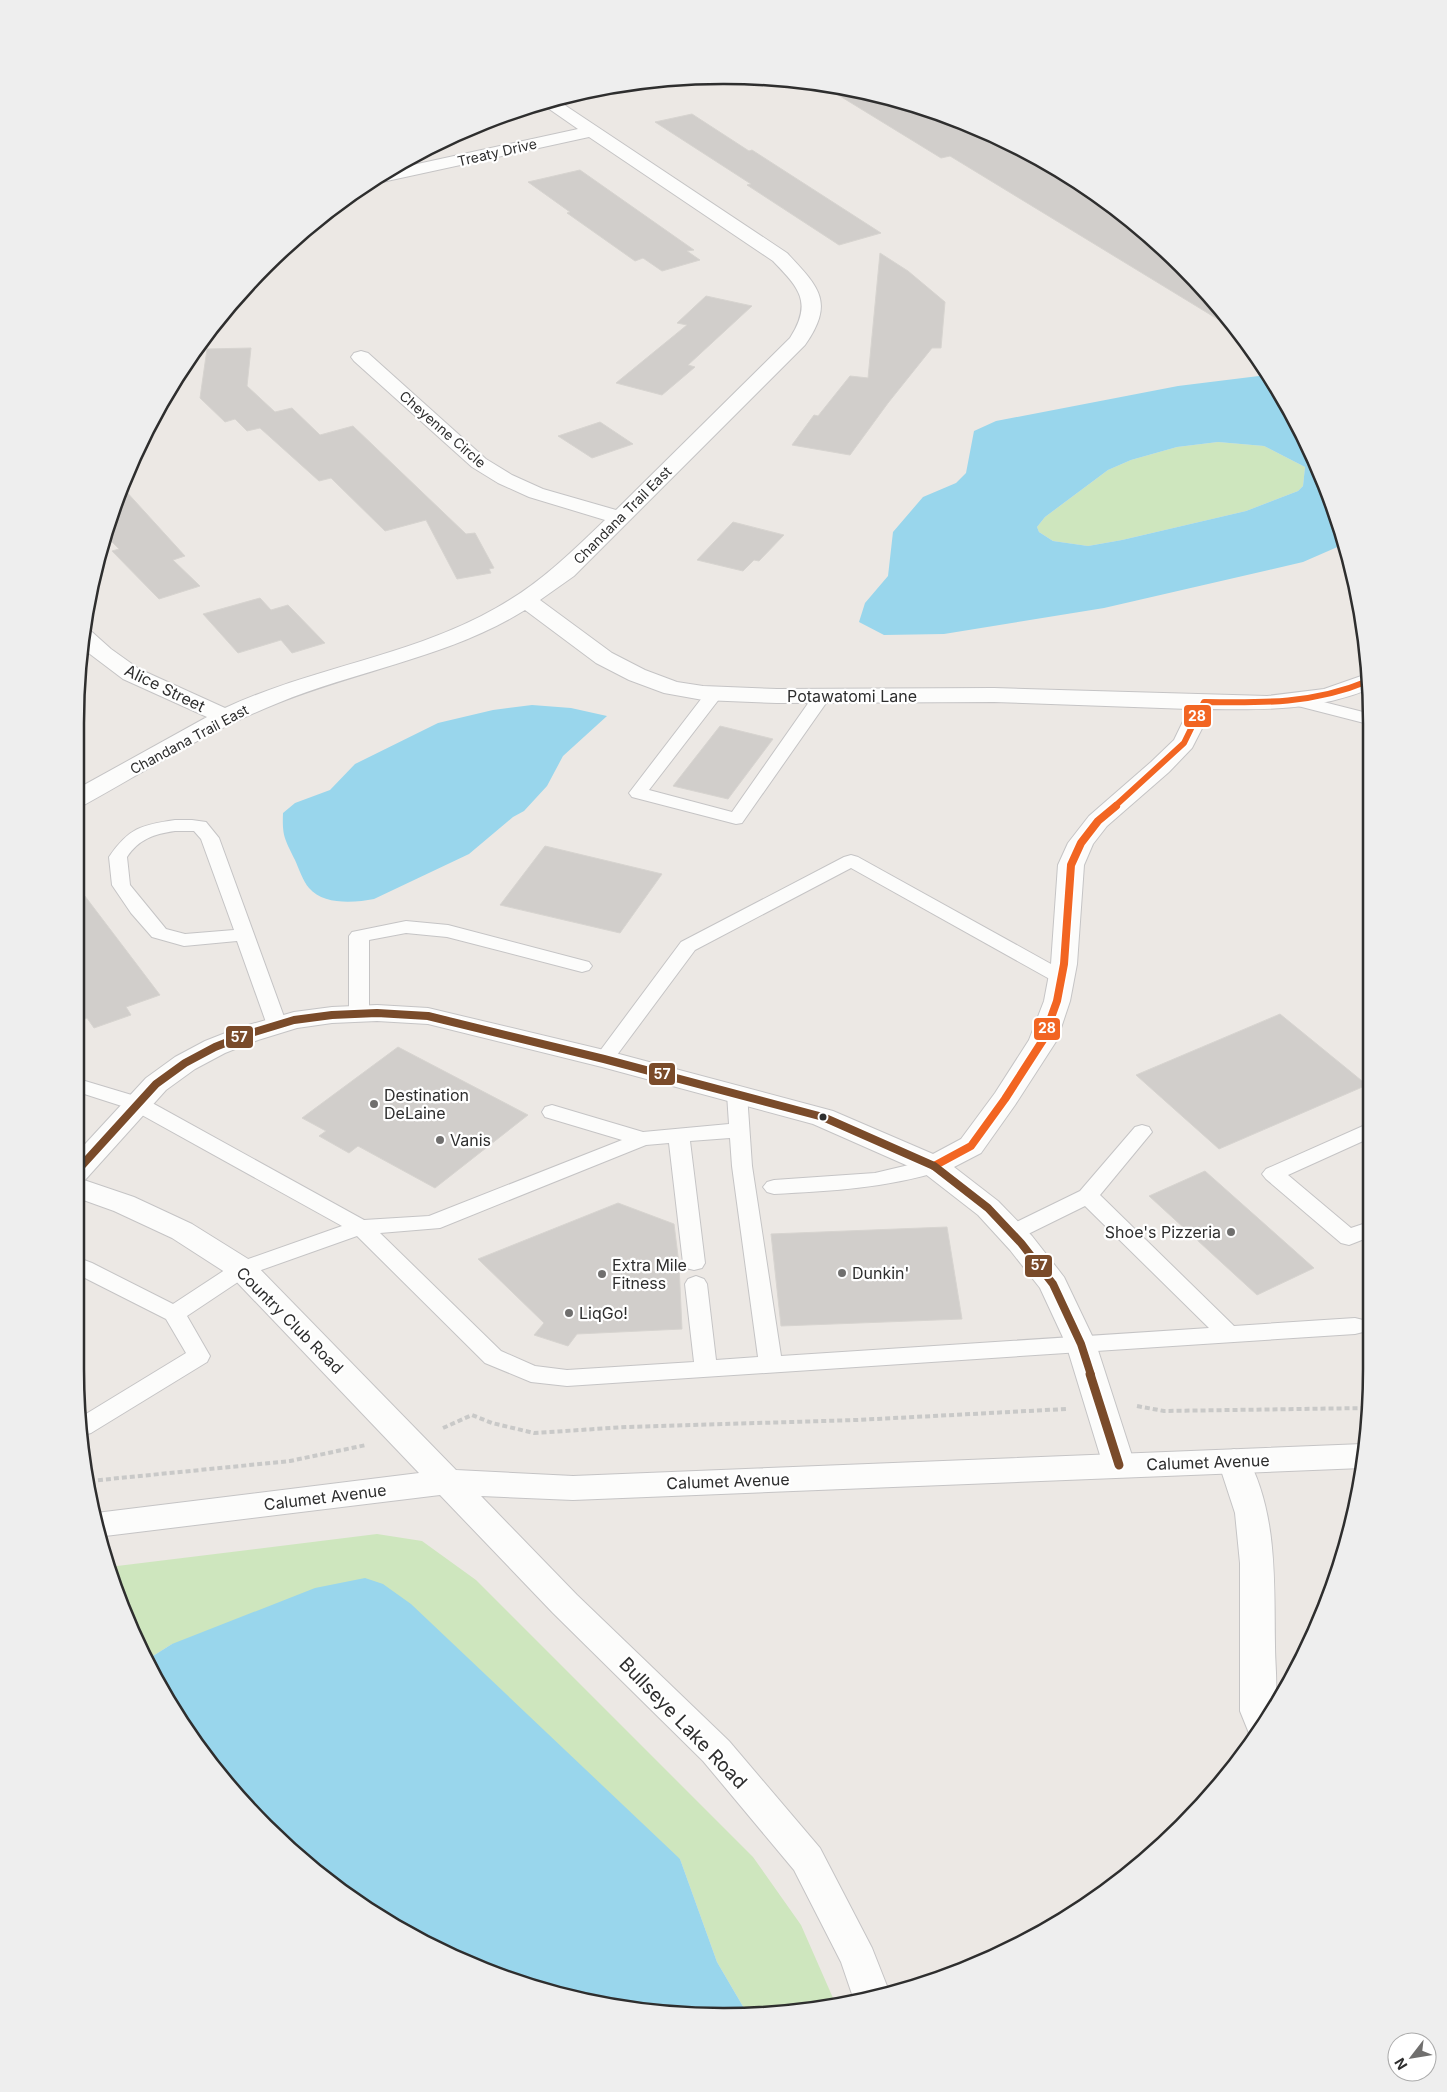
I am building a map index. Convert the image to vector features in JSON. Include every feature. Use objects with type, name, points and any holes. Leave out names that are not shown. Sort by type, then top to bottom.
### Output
[{"type":"street","name":"Chandana Trail East","points":[[84,795],[224,717],[319,680],[442,641],[484,624],[526,601],[566,571],[618,517],[798,341],[811,317],[812,304],[808,290],[780,257],[556,107]]},
{"type":"street","name":"Treaty Drive","points":[[397,174],[591,130]]},
{"type":"street","name":"Cheyenne Circle","points":[[361,357],[478,463],[536,493],[618,517]]},
{"type":"street","name":"Potawatomi Lane","points":[[526,601],[604,658],[636,675],[672,688],[714,694],[994,696],[1281,704],[1323,698],[1362,684]]},
{"type":"street","name":"Alice Street","points":[[89,642],[102,654],[131,674],[224,717]]},
{"type":"street","points":[[934,1166],[971,1146],[1043,1040],[1057,1001],[1062,978],[1071,865],[1081,843],[1098,820],[1160,767],[1184,743],[1204,702]]},
{"type":"street","points":[[84,1163],[156,1084],[185,1063],[215,1046],[248,1034],[294,1020],[332,1014],[359,1013],[428,1016],[604,1059],[823,1117],[934,1166],[988,1208],[1012,1233],[1053,1284],[1081,1344],[1119,1465]]},
{"type":"street","name":"Country Club Road","points":[[84,1190],[124,1204],[182,1231],[242,1269],[448,1482]]},
{"type":"street","name":"Calumet Avenue","points":[[104,1524],[448,1482],[573,1488],[1357,1456]]},
{"type":"street","points":[[1234,1461],[1251,1513],[1257,1563],[1258,1711],[1260,1717]]},
{"type":"street","name":"Bullseye Lake Road","points":[[448,1482],[565,1604],[716,1751],[807,1859],[859,1960],[870,1991]]},
{"type":"lane","points":[[714,694],[638,793],[736,819],[822,696]]},
{"type":"lane","points":[[1300,701],[1363,718]]},
{"type":"lane","points":[[245,935],[184,940],[159,933],[138,910],[121,885],[118,857],[132,838],[165,827],[200,826],[210,838],[245,935],[277,1026]]},
{"type":"lane","points":[[604,1059],[688,946],[852,861],[1062,978]]},
{"type":"lane","points":[[359,1013],[359,936],[406,927],[448,931],[582,966]]},
{"type":"lane","points":[[84,1087],[138,1104],[361,1227],[493,1357],[531,1374],[567,1378],[706,1370],[1355,1326]]},
{"type":"lane","points":[[737,1094],[738,1130],[771,1366]]},
{"type":"lane","points":[[552,1112],[643,1139]]},
{"type":"lane","points":[[174,1314],[242,1269],[361,1227],[432,1223],[643,1139],[738,1130]]},
{"type":"lane","points":[[1012,1233],[1088,1196],[1142,1132]]},
{"type":"lane","points":[[1363,1133],[1273,1174],[1349,1238],[1363,1232]]},
{"type":"lane","points":[[679,1136],[706,1370]]},
{"type":"lane","points":[[774,1187],[883,1180],[910,1175],[934,1166]]},
{"type":"lane","points":[[1088,1196],[1229,1334]]},
{"type":"lane","points":[[84,1268],[174,1314],[199,1356],[86,1425]]},
{"type":"path","points":[[94,1481],[290,1461],[447,1427],[472,1415],[492,1423],[534,1433],[626,1427],[857,1420],[1101,1407],[1142,1406],[1164,1411],[1362,1408]]},
{"type":"green space","points":[[1218,442],[1264,446],[1305,467],[1303,486],[1298,491],[1246,511],[1088,546],[1053,541],[1039,532],[1037,527],[1045,517],[1108,470],[1131,460],[1177,447]]},
{"type":"green space","points":[[377,1534],[422,1541],[476,1580],[753,1857],[801,1925],[833,1999],[807,2003],[744,2008],[717,1962],[680,1859],[172,1644],[153,1656],[132,1613],[116,1566]]},
{"type":"water","points":[[1260,376],[1278,404],[1315,479],[1338,547],[1303,562],[1104,608],[944,634],[884,635],[859,622],[865,603],[888,576],[893,532],[923,497],[956,483],[966,473],[974,431],[996,421],[1178,386]],"holes":[[[1218,442],[1264,446],[1305,467],[1303,486],[1298,491],[1246,511],[1122,540],[1088,546],[1053,541],[1039,532],[1037,527],[1045,517],[1108,470],[1131,460],[1177,447]]]},
{"type":"water","points":[[532,705],[571,708],[607,716],[563,756],[547,786],[524,811],[513,817],[469,854],[374,899],[348,902],[330,900],[315,894],[309,888],[301,875],[283,828],[283,813],[295,803],[330,790],[355,764],[438,723],[493,710]]},
{"type":"water","points":[[365,1578],[383,1584],[411,1604],[680,1859],[717,1962],[744,2008],[682,2007],[640,2003],[599,1996],[518,1974],[479,1960],[404,1923],[368,1900],[334,1876],[271,1821],[216,1758],[169,1688],[153,1656],[172,1644],[315,1588]]},
{"type":"building","points":[[837,94],[889,106],[968,132],[1043,169],[1113,216],[1145,243],[1176,271],[1219,320],[950,156],[941,158]]},
{"type":"building","points":[[692,114],[749,151],[752,150],[881,233],[839,245],[747,185],[751,184],[655,122]]},
{"type":"building","points":[[580,170],[694,250],[687,251],[700,260],[662,271],[643,258],[635,261],[567,213],[570,212],[528,182]]},
{"type":"building","points":[[880,253],[908,271],[945,302],[941,348],[932,348],[850,455],[792,445],[814,415],[818,416],[850,376],[868,378]]},
{"type":"building","points":[[706,296],[752,306],[688,365],[695,367],[662,395],[616,383],[687,325],[677,323]]},
{"type":"building","points":[[251,348],[247,386],[275,412],[292,408],[320,435],[353,426],[466,534],[475,533],[494,568],[489,569],[491,573],[457,579],[426,520],[385,531],[331,478],[319,481],[260,428],[247,431],[235,419],[225,422],[200,398],[207,349]]},
{"type":"building","points":[[600,422],[633,444],[592,458],[558,436]]},
{"type":"building","points":[[127,492],[185,556],[173,560],[200,586],[159,599],[112,551],[119,549],[111,541]]},
{"type":"building","points":[[733,522],[784,535],[759,561],[754,560],[743,571],[697,560]]},
{"type":"building","points":[[260,598],[271,610],[288,605],[325,643],[292,653],[281,640],[238,653],[203,614]]},
{"type":"building","points":[[720,726],[773,739],[728,799],[673,786]]},
{"type":"building","points":[[545,846],[662,874],[620,933],[500,905]]},
{"type":"building","points":[[84,895],[160,995],[126,1007],[131,1015],[94,1028],[87,1018],[84,1019]]},
{"type":"building","points":[[1280,1014],[1363,1082],[1363,1087],[1219,1149],[1136,1075]]},
{"type":"building","points":[[398,1047],[528,1115],[435,1188],[358,1146],[349,1153],[319,1136],[326,1131],[302,1118]]},
{"type":"building","name":"Shoe's Pizzeria","points":[[1205,1171],[1314,1268],[1257,1295],[1149,1196]]},
{"type":"building","name":"Extra Mile Fitness","points":[[618,1203],[674,1224],[679,1264],[682,1329],[577,1334],[568,1346],[534,1335],[544,1323],[478,1259]]},
{"type":"building","points":[[947,1227],[962,1319],[781,1326],[771,1234]]},
{"type":"transit line","name":"28","points":[[934,1166],[971,1146],[1005,1099],[1043,1040],[1057,1001],[1064,964],[1071,865],[1081,843],[1098,821],[1160,767],[1184,743],[1204,702],[1287,702],[1328,695],[1362,683]]},
{"type":"transit line","name":"57","points":[[84,1163],[156,1084],[185,1063],[215,1047],[248,1034],[294,1020],[332,1015],[377,1013],[428,1016],[604,1059],[823,1117],[934,1166],[988,1208],[1021,1243],[1053,1284],[1081,1344],[1119,1465]]},
{"type":"place","name":"Destination DeLaine","points":[[374,1104]]},
{"type":"place","name":"Vanis","points":[[440,1140]]},
{"type":"place","name":"Shoe's Pizzeria","points":[[1231,1232]]},
{"type":"place","name":"Dunkin'","points":[[842,1273]]},
{"type":"place","name":"Extra Mile Fitness","points":[[602,1274]]},
{"type":"place","name":"LiqGo!","points":[[569,1313]]}]
